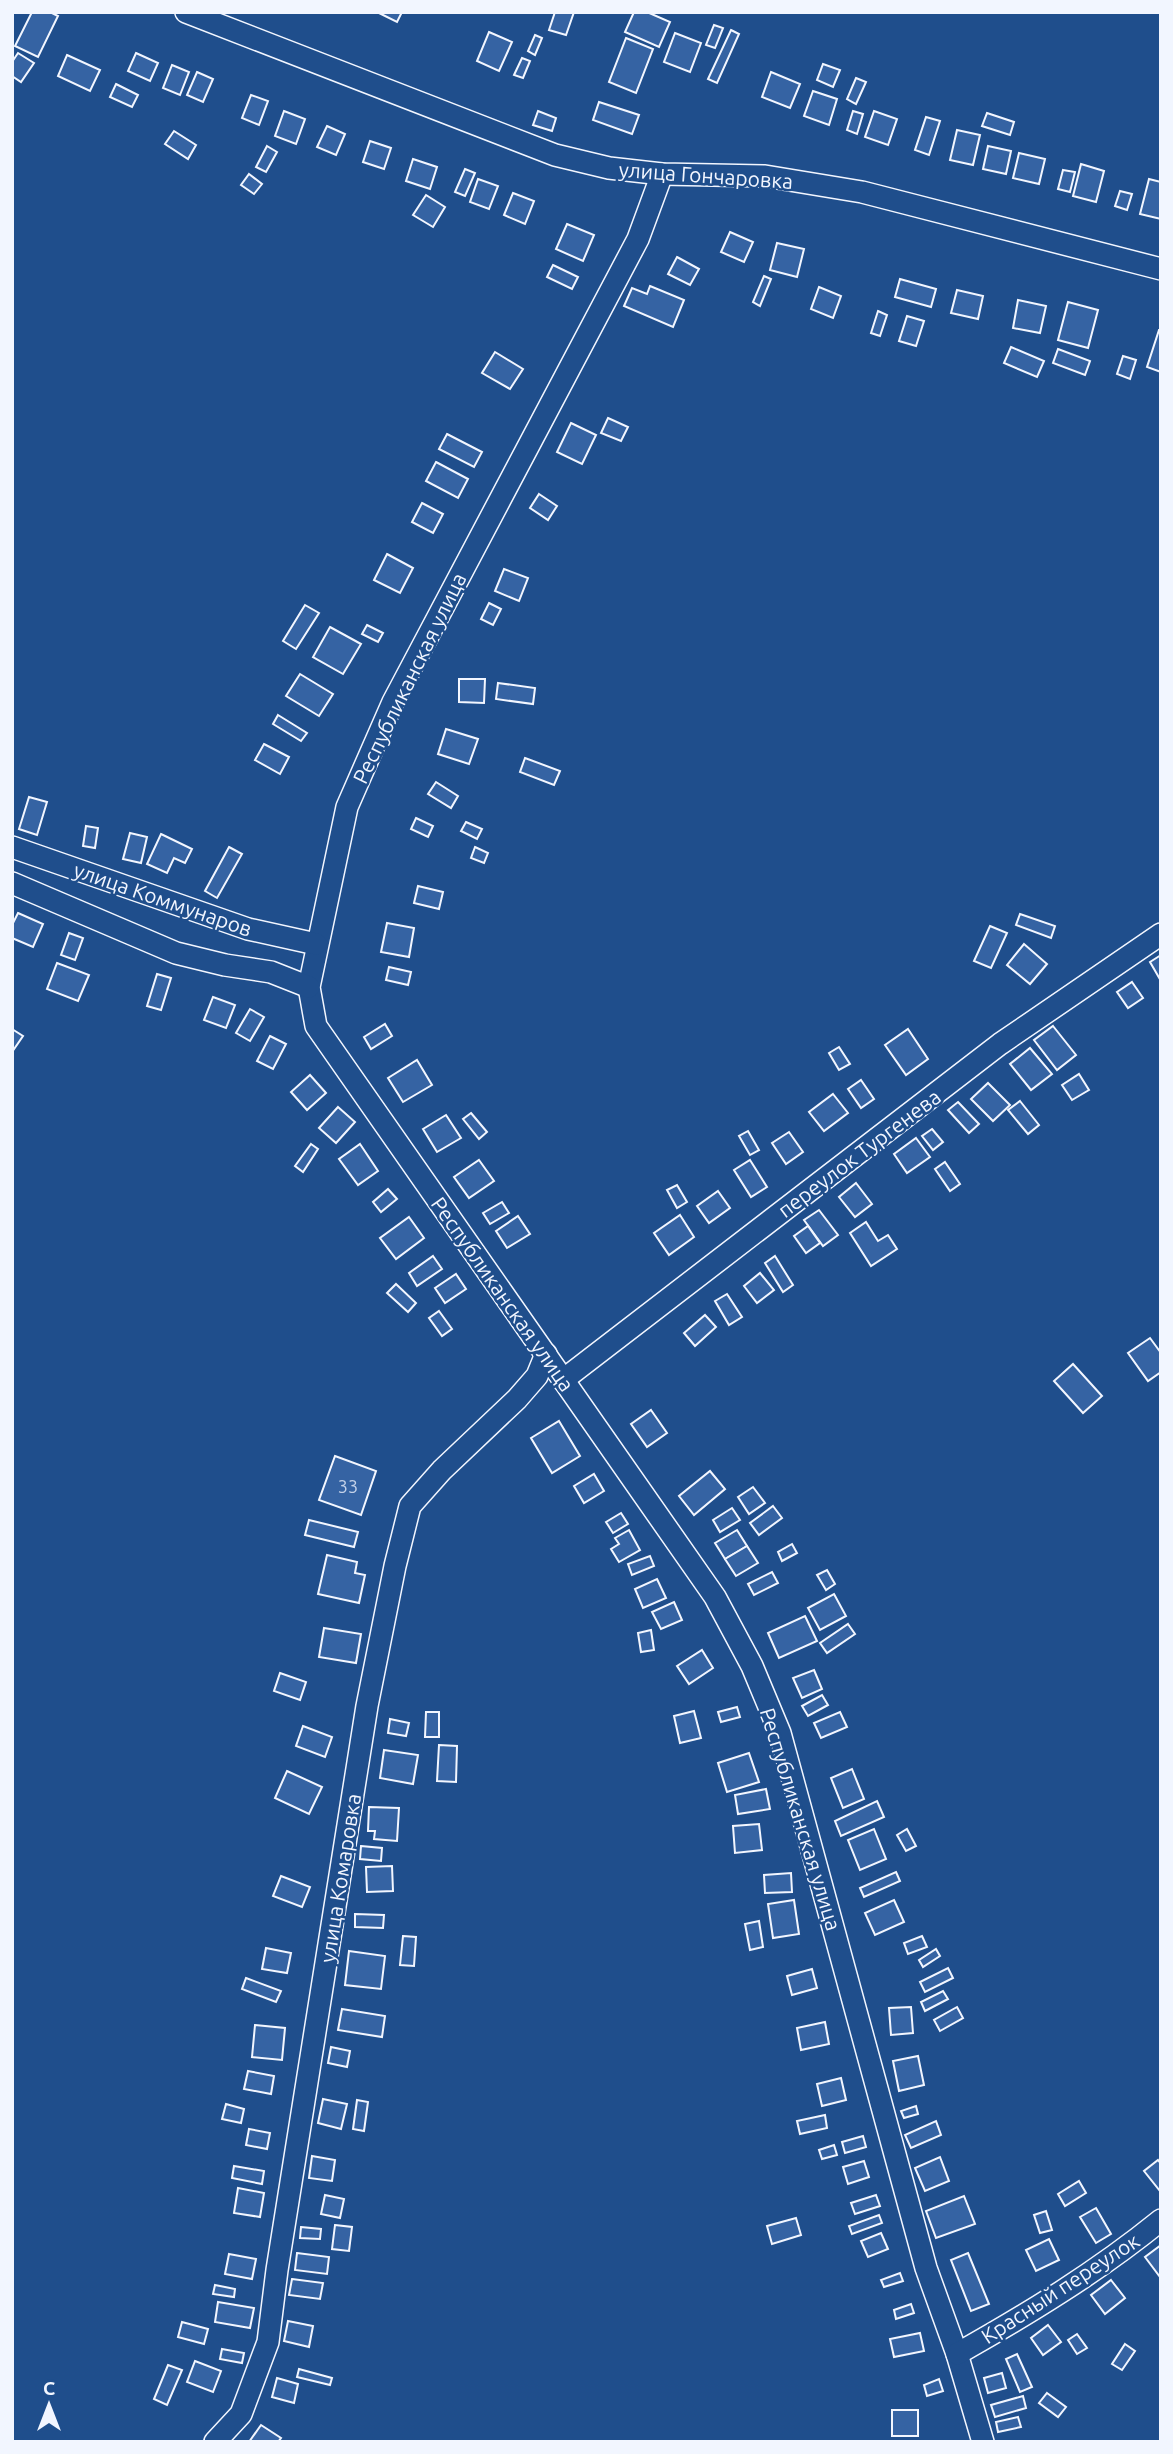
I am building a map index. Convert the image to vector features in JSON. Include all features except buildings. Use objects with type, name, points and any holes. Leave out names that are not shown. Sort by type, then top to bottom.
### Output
[{"type":"street","name":"улица Гончаровка","points":[[186,12],[555,156],[662,174],[765,176],[862,192],[1161,269]]},
{"type":"street","name":"Республиканская улица","points":[[662,174],[638,239],[393,702],[347,807],[309,987],[316,1026],[715,1597],[752,1666],[780,1734],[926,2268],[957,2354],[983,2442]]},
{"type":"street","name":"улица Коммунаров","points":[[12,847],[248,929],[316,944]]},
{"type":"street","name":"улица Коммунаров","points":[[12,883],[176,953],[225,965],[271,971],[309,987]]},
{"type":"street","name":"переулок Тургенева","points":[[563,1380],[1000,1044],[1161,934]]},
{"type":"street","name":"улица Комаровка","points":[[215,2442],[240,2414],[268,2342],[277,2270],[367,1706],[410,1506],[442,1470],[517,1399],[537,1376],[546,1354]]},
{"type":"street","name":"Красный переулок","points":[[957,2354],[1031,2312],[1128,2247],[1161,2220]]}]
